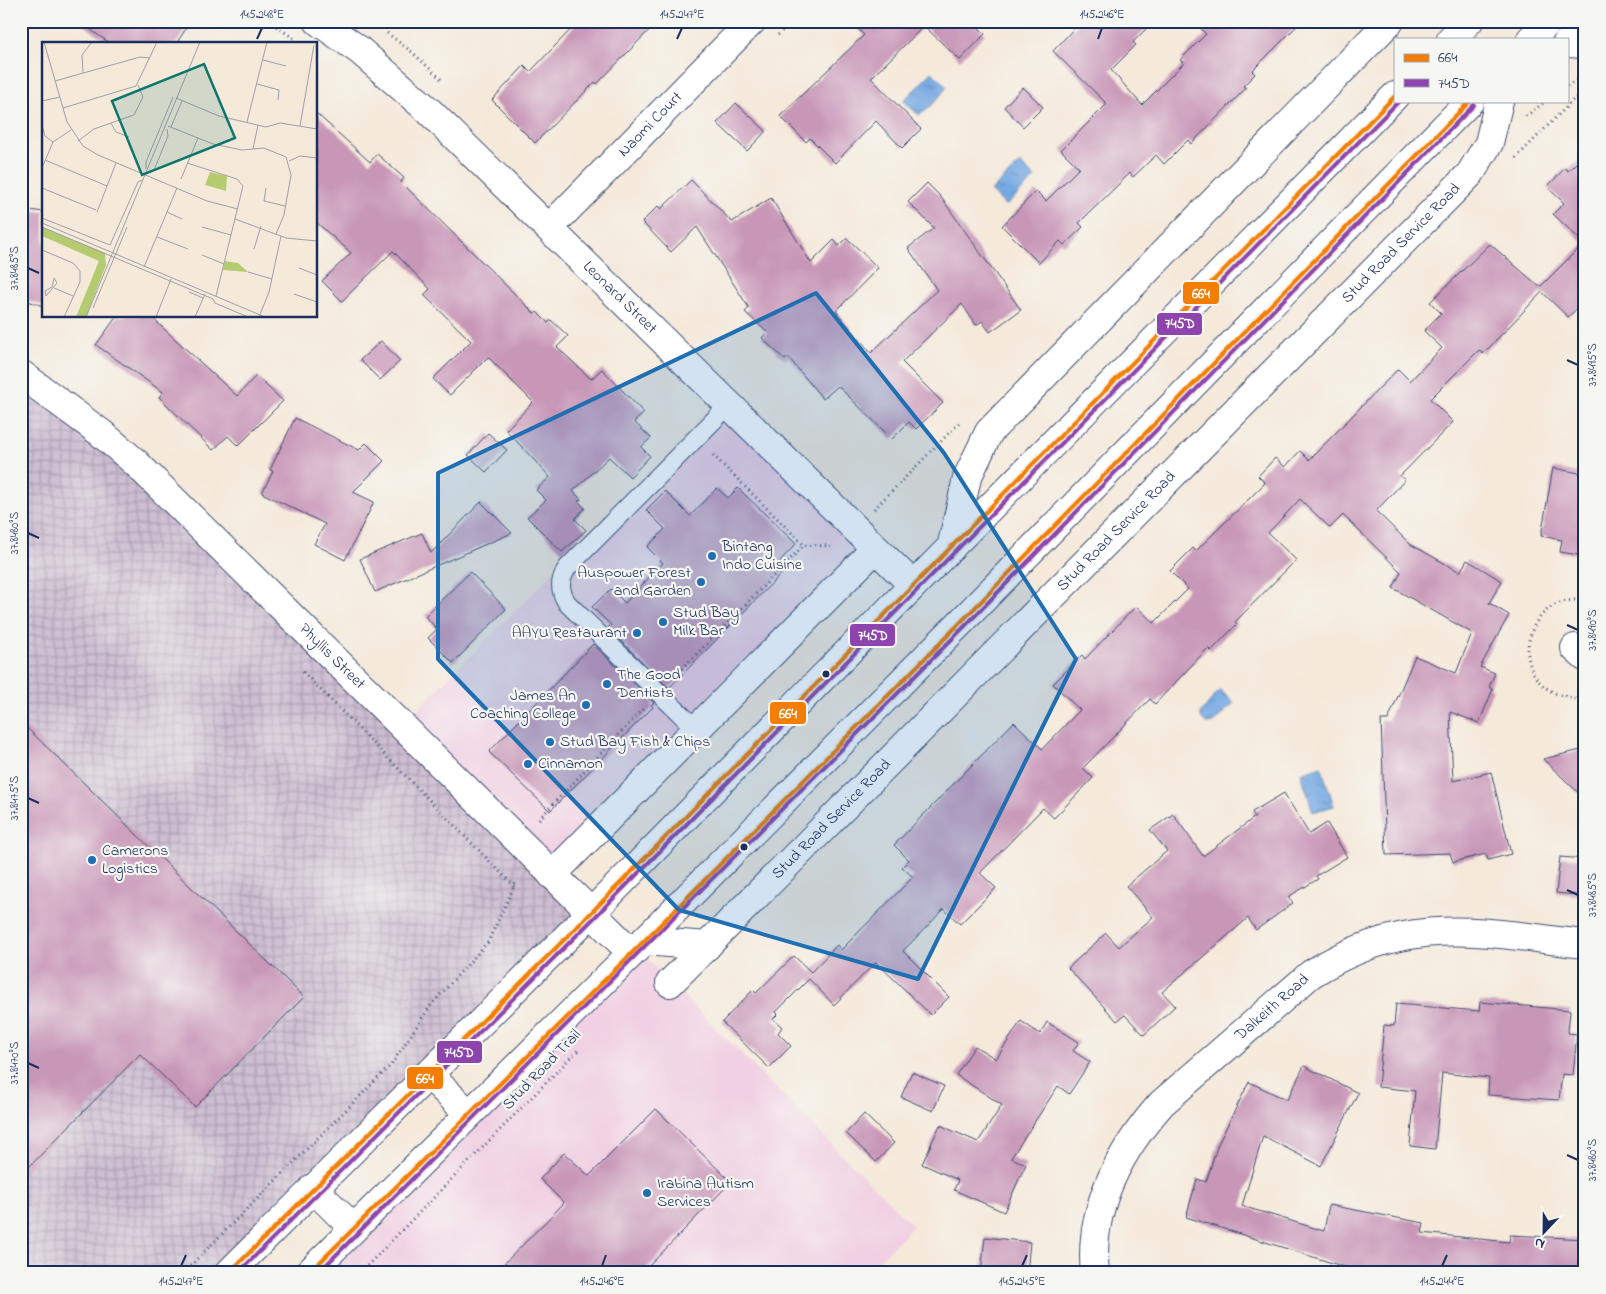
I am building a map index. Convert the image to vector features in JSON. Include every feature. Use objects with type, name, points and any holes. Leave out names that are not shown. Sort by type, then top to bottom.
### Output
[{"type":"street","name":"Leonard Street","points":[[318,21],[359,50],[429,111],[913,585]]},
{"type":"street","name":"Naomi Court","points":[[549,228],[752,21]]},
{"type":"street","points":[[951,548],[967,478],[989,432],[1390,21]]},
{"type":"street","points":[[1452,38],[1469,21]]},
{"type":"street","points":[[1532,38],[1549,21]]},
{"type":"street","points":[[1568,42],[1585,44]]},
{"type":"street","points":[[229,1273],[591,913],[951,548],[1183,308],[1394,97]]},
{"type":"street","points":[[308,1273],[638,947],[974,609],[1469,102]]},
{"type":"street","name":"Stud Road Service Road","points":[[670,983],[1470,174],[1483,156],[1489,143],[1499,102]]},
{"type":"street","name":"Phyllis Street","points":[[21,374],[101,433],[136,462],[591,913],[638,947]]},
{"type":"street","points":[[552,875],[875,549]]},
{"type":"street","name":"Dalkeith Road","points":[[1095,1273],[1096,1239],[1106,1192],[1116,1167],[1142,1124],[1162,1103],[1311,974],[1360,947],[1414,933],[1474,931],[1585,944]]},
{"type":"street","points":[[638,947],[707,946]]},
{"type":"street","points":[[428,1074],[468,1113]]},
{"type":"street","points":[[313,1188],[353,1228]]},
{"type":"lane","points":[[696,729],[567,603],[560,587],[560,578],[567,568],[729,406]]},
{"type":"path","points":[[268,21],[298,42]]},
{"type":"path","points":[[1568,85],[1579,78],[1585,78]]},
{"type":"path","points":[[713,454],[804,545],[834,546]]},
{"type":"path","points":[[539,819],[659,692],[804,545]]},
{"type":"path","points":[[183,1273],[391,1065],[430,1005],[488,942],[515,887],[300,669]]},
{"type":"path","name":"Stud Road Trail","points":[[360,1273],[585,1044]]},
{"type":"highlighted area","points":[[816,293],[944,453],[1076,659],[918,979],[679,910],[438,659],[438,473]]},
{"type":"shaded area","points":[[21,374],[74,413],[591,913],[229,1273],[21,1273]]},
{"type":"shaded area","points":[[724,400],[875,549],[552,875],[402,725]]},
{"type":"shaded area","points":[[637,949],[913,1226],[866,1273],[309,1273]]},
{"type":"water","points":[[932,72],[947,87],[934,103],[919,115],[903,101]]},
{"type":"water","points":[[1020,163],[1035,178],[1006,206],[991,191]]},
{"type":"water","points":[[1220,690],[1234,703],[1213,723],[1207,724],[1201,718],[1201,712]]},
{"type":"water","points":[[1321,766],[1334,806],[1313,812],[1301,773]]},
{"type":"building","points":[[78,21],[191,21],[177,42],[108,42]]},
{"type":"building","points":[[579,21],[658,21],[597,84],[595,82],[535,143],[492,100],[524,66],[530,72]]},
{"type":"building","points":[[850,21],[972,21],[985,34],[960,60],[924,26],[871,78],[921,129],[902,148],[876,121],[835,163],[810,138],[806,142],[780,116],[864,35]]},
{"type":"building","points":[[1081,21],[1154,21],[1133,42],[1136,45],[1111,70],[1142,105],[1184,63],[1180,60],[1206,34],[1193,21],[1302,21],[1252,71],[1255,74],[1243,86],[1246,88],[1191,144],[1188,140],[1164,164],[1156,155],[1133,177],[1130,173],[1079,223],[1083,227],[1064,245],[1060,241],[1039,263],[1002,226],[1036,191],[1046,201],[1079,168],[1061,150],[1107,104],[1053,51]]},
{"type":"building","points":[[1023,87],[1043,107],[1023,127],[1004,107]]},
{"type":"building","points":[[736,103],[766,131],[747,151],[717,123]]},
{"type":"building","points":[[318,115],[370,162],[377,154],[404,178],[401,182],[535,314],[537,312],[548,323],[551,320],[568,336],[557,347],[591,379],[602,369],[644,413],[634,422],[651,438],[641,447],[650,456],[630,477],[609,457],[573,491],[581,499],[578,501],[585,508],[575,519],[586,530],[562,552],[527,517],[546,500],[536,490],[550,477],[506,430],[533,402],[488,357],[450,395],[433,379],[471,341],[424,295],[430,289],[393,251],[342,301],[322,281],[351,253],[318,224]]},
{"type":"building","points":[[1585,154],[1585,301],[1568,317],[1542,292],[1483,354],[1479,350],[1430,399],[1453,422],[1400,476],[1405,480],[1376,511],[1410,544],[1460,572],[1467,560],[1502,581],[1489,603],[1509,615],[1480,667],[1495,673],[1489,687],[1493,689],[1479,723],[1450,712],[1453,781],[1491,772],[1511,854],[1488,860],[1486,854],[1453,862],[1450,853],[1386,855],[1381,720],[1388,720],[1415,656],[1456,673],[1472,633],[1393,588],[1401,572],[1343,515],[1330,528],[1300,499],[1268,533],[1296,560],[1235,622],[1237,624],[1211,651],[1208,648],[1155,704],[1150,699],[1083,768],[1093,778],[1054,818],[1043,808],[980,873],[996,888],[960,924],[944,909],[903,951],[949,997],[931,1015],[876,962],[834,1005],[809,979],[776,1012],[778,1014],[773,1019],[782,1027],[778,1033],[791,1046],[769,1068],[722,1022],[753,990],[756,993],[794,956],[811,972],[837,945],[841,950],[913,877],[902,867],[909,860],[894,845],[1014,722],[1042,749],[1080,710],[1053,684],[1082,655],[1085,659],[1136,606],[1154,623],[1188,589],[1170,571],[1193,548],[1196,551],[1265,483],[1258,476],[1275,458],[1285,467],[1300,451],[1309,460],[1398,369],[1410,381],[1442,348],[1424,331],[1441,313],[1430,302],[1490,244],[1540,287],[1584,243],[1553,214],[1564,203],[1547,187],[1565,168],[1568,171]]},
{"type":"building","points":[[691,180],[732,222],[771,198],[811,263],[834,240],[839,246],[847,238],[878,268],[836,311],[871,353],[937,290],[908,248],[934,228],[908,202],[927,183],[940,196],[1021,310],[990,332],[982,321],[976,325],[962,304],[902,362],[943,403],[916,429],[909,422],[892,439],[838,386],[823,399],[788,357],[785,360],[762,338],[767,332],[745,312],[749,308],[697,227],[671,252],[642,222],[658,206],[661,209]]},
{"type":"building","points":[[21,209],[42,212],[42,305],[21,299]]},
{"type":"building","points":[[116,318],[152,318],[237,396],[256,376],[283,401],[238,446],[228,436],[213,450],[159,397],[163,392],[96,345]]},
{"type":"building","points":[[381,341],[400,361],[380,380],[360,360]]},
{"type":"building","points":[[295,418],[359,450],[366,443],[384,461],[353,492],[374,502],[345,560],[314,544],[325,524],[262,493],[273,471],[270,470]]},
{"type":"building","points":[[488,433],[507,450],[486,472],[468,455]]},
{"type":"building","points":[[1553,468],[1585,474],[1585,556],[1560,552],[1562,540],[1541,536]]},
{"type":"building","points":[[717,488],[728,498],[738,488],[796,544],[778,563],[785,570],[669,688],[608,628],[611,625],[592,607],[611,589],[625,603],[663,563],[647,547],[665,529],[646,510],[665,491],[690,516]]},
{"type":"building","points":[[481,502],[512,533],[375,592],[360,559],[422,533],[431,553]]},
{"type":"building","points":[[470,572],[506,609],[453,663],[428,638],[437,629],[425,616]]},
{"type":"building","points":[[593,644],[654,703],[651,705],[653,707],[550,811],[489,752]]},
{"type":"building","name":"Camerons Logistics","points":[[21,722],[304,997],[195,1107],[140,1054],[21,1175]]},
{"type":"building","points":[[1585,749],[1585,799],[1543,759]]},
{"type":"building","points":[[1284,793],[1309,834],[1327,823],[1347,857],[1316,876],[1318,879],[1288,897],[1293,903],[1256,930],[1248,918],[1162,992],[1175,1006],[1144,1035],[1125,1015],[1117,1021],[1068,968],[1106,933],[1119,947],[1153,917],[1126,886],[1167,851],[1150,830],[1173,814],[1203,856],[1255,817],[1252,812]]},
{"type":"building","points":[[1560,857],[1585,859],[1585,896],[1556,893]]},
{"type":"building","points":[[1480,1002],[1570,1010],[1568,1033],[1577,1034],[1573,1075],[1562,1074],[1559,1100],[1488,1095],[1489,1078],[1442,1073],[1435,1149],[1410,1146],[1415,1091],[1378,1087],[1384,1025],[1394,1026],[1396,1004],[1479,1011]]},
{"type":"building","points":[[1021,1021],[1040,1034],[1047,1022],[1079,1042],[1073,1051],[1090,1062],[1069,1094],[1058,1086],[1011,1158],[1026,1164],[1004,1212],[954,1190],[958,1180],[922,1164],[940,1125],[978,1142],[1002,1105],[956,1075],[975,1046],[996,1059]]},
{"type":"building","points":[[1304,1066],[1358,1093],[1321,1166],[1263,1136],[1242,1206],[1324,1231],[1329,1205],[1424,1223],[1422,1233],[1509,1242],[1510,1235],[1585,1239],[1585,1273],[1537,1269],[1537,1273],[1364,1273],[1186,1217],[1197,1179],[1206,1182],[1218,1144],[1249,1082],[1287,1100]]},
{"type":"building","points":[[912,1072],[944,1086],[933,1111],[901,1097]]},
{"type":"building","name":"Irabina Autism Services","points":[[656,1109],[731,1182],[642,1273],[495,1273],[564,1203],[540,1179],[564,1153],[589,1176]]},
{"type":"building","points":[[864,1114],[894,1143],[876,1162],[846,1133]]},
{"type":"building","points":[[985,1237],[1030,1242],[1027,1273],[981,1273]]},
{"type":"transit line","name":"664","points":[[229,1273],[591,913],[1394,97]]},
{"type":"transit line","name":"745D","points":[[238,1273],[595,917],[1398,102]]},
{"type":"transit line","name":"664","points":[[309,1273],[644,941],[960,623],[1469,102]]},
{"type":"transit line","name":"745D","points":[[318,1273],[964,627],[1474,105]]},
{"type":"place","name":"Bintang Indo Cuisine","points":[[712,556]]},
{"type":"place","name":"Auspower Forest and Garden","points":[[701,582]]},
{"type":"place","name":"Stud Bay Milk Bar","points":[[663,622]]},
{"type":"place","name":"AAYU Restaurant","points":[[637,633]]},
{"type":"place","name":"The Good Dentists","points":[[607,684]]},
{"type":"place","name":"James An Coaching College","points":[[586,705]]},
{"type":"place","name":"Stud Bay Fish & Chips","points":[[550,742]]},
{"type":"place","name":"Cinnamon","points":[[528,764]]},
{"type":"place","name":"Camerons Logistics","points":[[92,860]]},
{"type":"place","name":"Irabina Autism Services","points":[[647,1193]]}]
